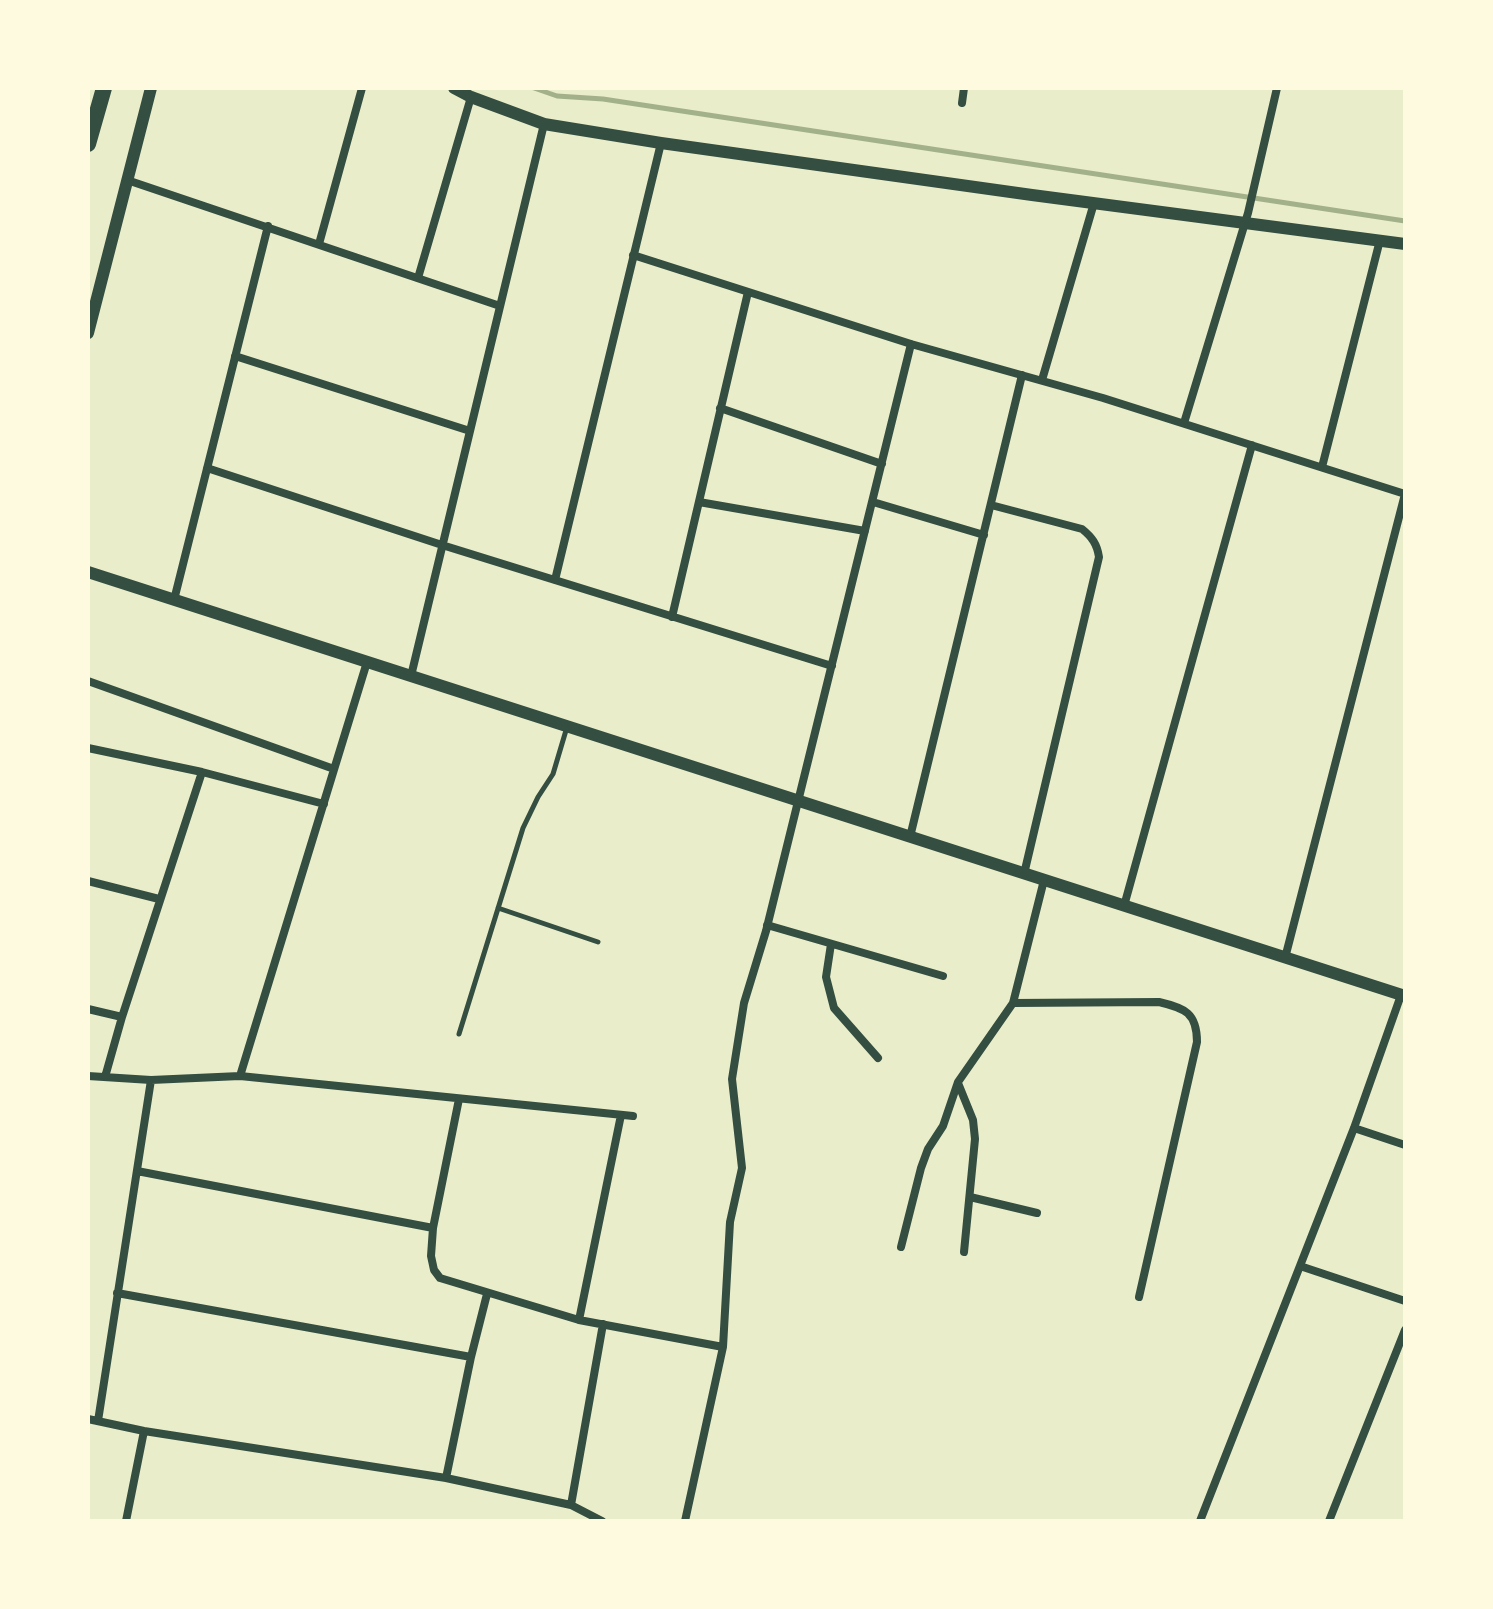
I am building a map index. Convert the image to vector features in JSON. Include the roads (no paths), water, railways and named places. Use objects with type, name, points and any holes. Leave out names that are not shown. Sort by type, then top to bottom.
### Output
[{"type":"main road","points":[[88,144],[104,88]]},
{"type":"street","points":[[88,333],[151,88]]},
{"type":"street","points":[[319,244],[362,88]]},
{"type":"street","points":[[454,88],[544,124],[1094,203],[1247,218],[1405,244]]},
{"type":"street","points":[[962,103],[964,88]]},
{"type":"street","points":[[1184,423],[1247,218],[1277,88]]},
{"type":"street","points":[[418,278],[471,97]]},
{"type":"street","points":[[411,676],[544,124]]},
{"type":"street","points":[[555,580],[661,143]]},
{"type":"street","points":[[127,180],[500,306]]},
{"type":"street","points":[[1042,380],[1094,203]]},
{"type":"street","points":[[174,600],[268,226]]},
{"type":"street","points":[[1322,467],[1380,240]]},
{"type":"street","points":[[633,255],[911,344],[1184,423],[1405,494],[1285,958]]},
{"type":"street","points":[[672,617],[748,292]]},
{"type":"street","points":[[685,1521],[723,1347],[730,1222],[742,1168],[732,1079],[744,1003],[767,925],[911,344]]},
{"type":"street","points":[[235,356],[470,431]]},
{"type":"street","points":[[910,837],[1022,375]]},
{"type":"street","points":[[720,408],[882,464]]},
{"type":"street","points":[[1124,906],[1252,445]]},
{"type":"street","points":[[207,468],[442,545],[832,666]]},
{"type":"street","points":[[699,502],[865,531]]},
{"type":"street","points":[[873,502],[984,535]]},
{"type":"street","points":[[991,505],[1082,529],[1091,536],[1099,557],[1024,874]]},
{"type":"street","points":[[88,572],[1403,996],[1200,1521]]},
{"type":"street","points":[[240,1076],[367,662]]},
{"type":"street","points":[[88,681],[334,769]]},
{"type":"street","points":[[88,748],[202,772],[324,804]]},
{"type":"street","points":[[105,1077],[159,899],[202,772]]},
{"type":"street","points":[[901,1247],[921,1168],[928,1149],[943,1126],[958,1082],[1013,1003],[1044,880]]},
{"type":"street","points":[[88,881],[159,899]]},
{"type":"street","points":[[767,925],[943,976]]},
{"type":"street","points":[[831,944],[826,977],[834,1008],[878,1058]]},
{"type":"street","points":[[1013,1003],[1159,1002],[1178,1006],[1189,1013],[1197,1027],[1197,1042],[1139,1297]]},
{"type":"street","points":[[88,1009],[122,1017]]},
{"type":"street","points":[[88,1076],[151,1080],[240,1076],[633,1116]]},
{"type":"street","points":[[98,1421],[151,1080]]},
{"type":"street","points":[[958,1082],[973,1120],[975,1139],[964,1252]]},
{"type":"street","points":[[459,1099],[433,1228],[431,1256],[434,1270],[440,1278],[579,1320],[723,1347]]},
{"type":"street","points":[[579,1320],[621,1115]]},
{"type":"street","points":[[1354,1128],[1405,1145]]},
{"type":"street","points":[[137,1171],[433,1228]]},
{"type":"street","points":[[970,1197],[1037,1213]]},
{"type":"street","points":[[1300,1266],[1405,1301]]},
{"type":"street","points":[[117,1293],[471,1357]]},
{"type":"street","points":[[446,1478],[487,1294]]},
{"type":"street","points":[[571,1505],[603,1324]]},
{"type":"street","points":[[1329,1521],[1405,1330]]},
{"type":"street","points":[[88,1419],[144,1431],[446,1478],[571,1505],[602,1521]]},
{"type":"street","points":[[126,1521],[144,1431]]},
{"type":"lane","points":[[459,1034],[523,828],[553,774],[567,726]]},
{"type":"lane","points":[[498,908],[598,942]]},
{"type":"waterway","points":[[534,88],[557,96],[603,99],[1405,221]]}]
